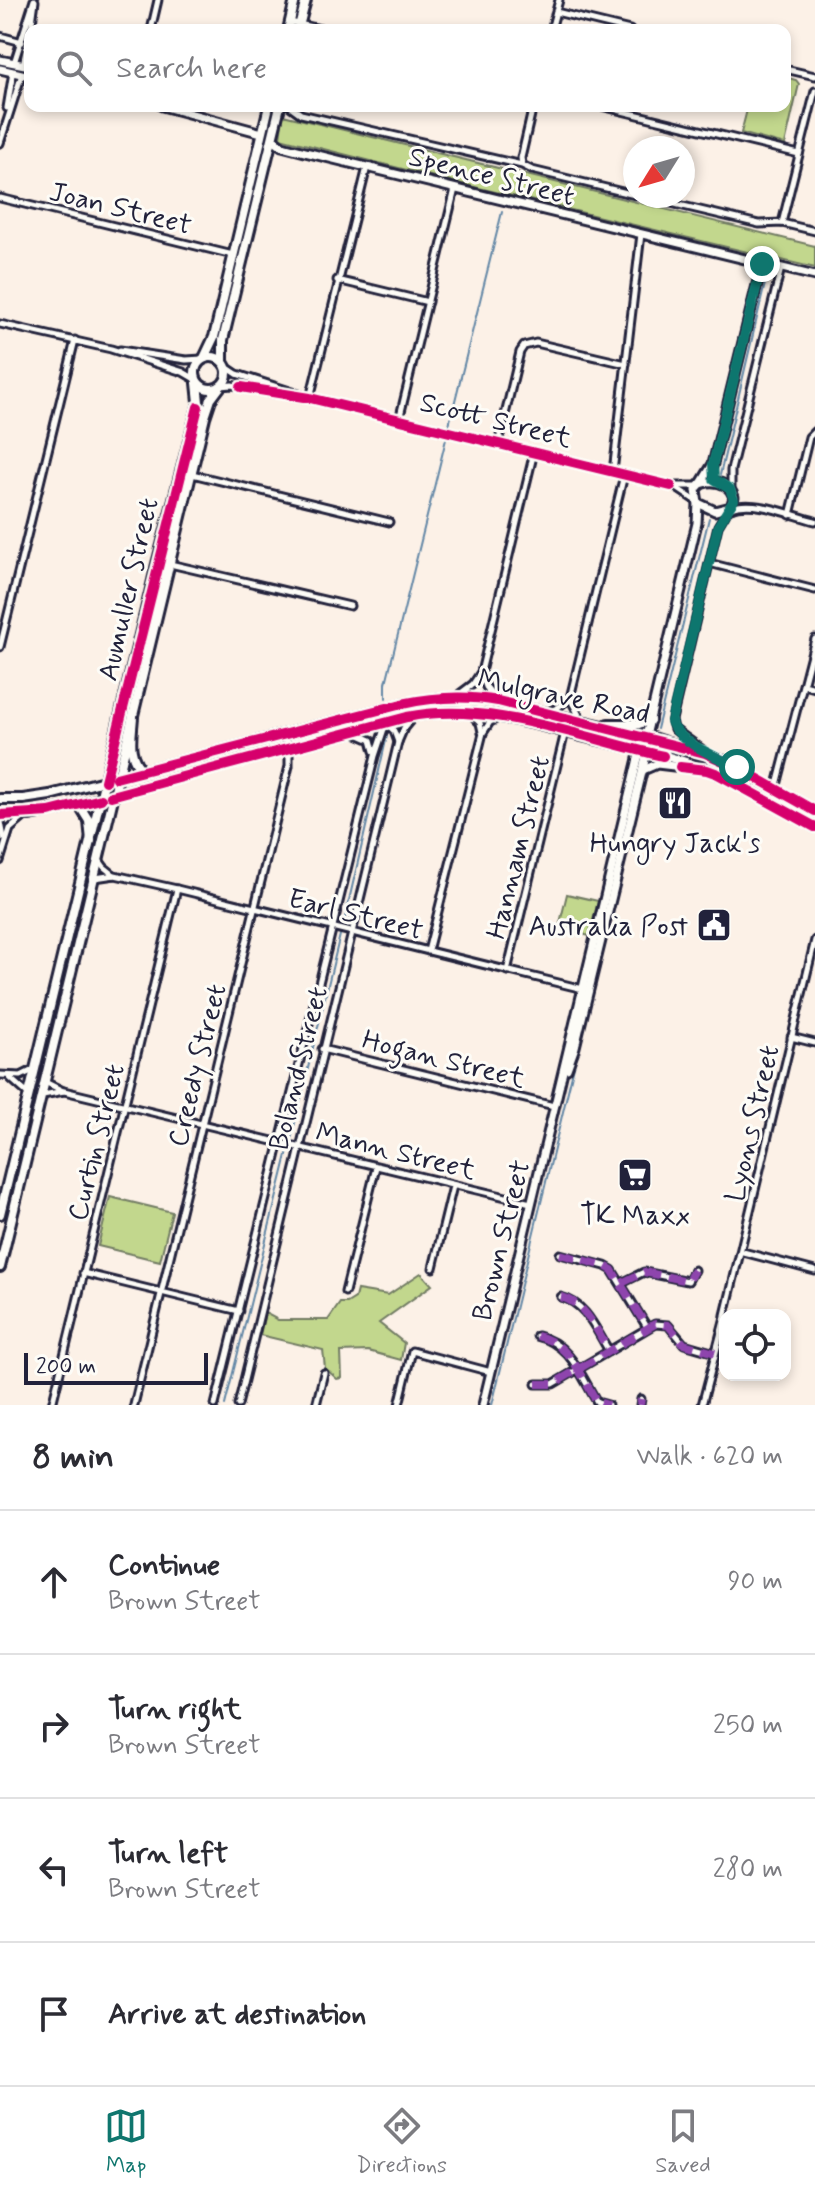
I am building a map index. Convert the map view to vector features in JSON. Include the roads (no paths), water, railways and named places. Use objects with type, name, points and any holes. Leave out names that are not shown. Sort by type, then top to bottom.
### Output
[{"type":"main road","points":[[294,24],[295,0]]},
{"type":"main road","points":[[295,24],[306,0]]},
{"type":"main road","points":[[267,112],[212,343],[196,366],[196,381],[210,390],[221,386],[226,379],[223,340],[279,112]]},
{"type":"main road","name":"Spence Street","points":[[262,133],[273,139]]},
{"type":"main road","points":[[236,242],[248,214],[254,214]]},
{"type":"main road","points":[[203,358],[215,357],[224,364]]},
{"type":"main road","name":"Aumuller Street","points":[[0,1214],[199,404],[196,381]]},
{"type":"main road","name":"Aumuller Street","points":[[0,1265],[207,408],[221,386]]},
{"type":"main road","points":[[131,676],[139,675],[152,639]]},
{"type":"main road","name":"Mulgrave Road","points":[[0,799],[35,798],[411,702],[457,697],[498,701],[646,736],[710,755],[815,811]]},
{"type":"main road","name":"Mulgrave Road","points":[[0,816],[29,815],[79,805],[415,715],[469,711],[644,751],[707,770],[730,779],[815,827]]},
{"type":"main road","points":[[133,716],[131,751],[136,765],[143,771]]},
{"type":"main road","points":[[595,725],[638,724],[650,720]]},
{"type":"main road","name":"Brown Street","points":[[644,751],[646,736]]},
{"type":"main road","points":[[79,805],[88,817],[91,841]]},
{"type":"main road","points":[[65,948],[78,910],[87,908]]},
{"type":"main road","points":[[22,1122],[30,1109],[36,1086],[45,1082]]},
{"type":"street","points":[[31,24],[35,0]]},
{"type":"street","points":[[30,24],[35,0]]},
{"type":"street","points":[[152,24],[158,0]]},
{"type":"street","points":[[553,24],[559,0]]},
{"type":"street","points":[[556,12],[605,24]]},
{"type":"street","points":[[0,36],[24,42]]},
{"type":"street","points":[[0,60],[22,69]]},
{"type":"street","points":[[0,69],[22,69]]},
{"type":"street","points":[[0,143],[22,69]]},
{"type":"street","points":[[791,70],[815,76]]},
{"type":"street","points":[[782,223],[815,91]]},
{"type":"street","name":"Spence Street","points":[[184,112],[262,133]]},
{"type":"street","points":[[298,112],[623,191]]},
{"type":"street","points":[[522,165],[521,157],[532,112]]},
{"type":"street","points":[[626,112],[799,154]]},
{"type":"street","name":"Spence Street","points":[[273,139],[282,146],[815,276]]},
{"type":"street","points":[[310,398],[367,167]]},
{"type":"street","points":[[399,420],[455,189]]},
{"type":"street","name":"Joan Street","points":[[0,198],[233,255]]},
{"type":"street","points":[[692,208],[759,224],[782,223],[815,231]]},
{"type":"street","points":[[613,472],[641,234]]},
{"type":"street","points":[[754,506],[718,482],[713,476],[713,464],[762,264]]},
{"type":"street","points":[[699,485],[726,480],[731,470],[781,268]]},
{"type":"street","points":[[337,280],[428,302]]},
{"type":"street","points":[[0,322],[111,349],[182,371],[196,381]]},
{"type":"street","points":[[0,647],[75,340]]},
{"type":"street","points":[[498,444],[524,346],[536,343],[626,364]]},
{"type":"street","points":[[111,349],[186,360],[203,358]]},
{"type":"street","name":"Scott Street","points":[[224,364],[237,374],[266,381],[310,398]]},
{"type":"street","name":"Scott Street","points":[[221,386],[232,385],[310,398],[671,486],[688,488],[699,485]]},
{"type":"street","points":[[790,515],[808,441],[814,432]]},
{"type":"street","points":[[457,697],[473,684],[481,672],[534,452]]},
{"type":"street","points":[[710,755],[675,730],[672,723],[718,526],[717,517],[697,502],[695,493],[713,464]]},
{"type":"street","points":[[718,526],[734,500],[731,470]]},
{"type":"street","points":[[192,474],[389,522]]},
{"type":"street","points":[[545,712],[570,698],[624,475]]},
{"type":"street","name":"Scott Street","points":[[671,486],[697,502]]},
{"type":"street","name":"Brown Street","points":[[646,736],[697,523],[697,502]]},
{"type":"street","points":[[697,523],[704,513],[739,505],[815,521]]},
{"type":"street","points":[[709,563],[815,590]]},
{"type":"street","points":[[170,564],[350,606]]},
{"type":"street","points":[[776,789],[815,639]]},
{"type":"street","points":[[481,672],[486,687],[498,701]]},
{"type":"street","points":[[804,685],[815,688]]},
{"type":"street","points":[[570,698],[583,722]]},
{"type":"street","points":[[469,711],[480,723],[483,733]]},
{"type":"street","name":"Boland Street","points":[[238,1405],[398,742],[415,715]]},
{"type":"street","points":[[428,951],[483,733],[490,722],[503,717]]},
{"type":"street","points":[[386,723],[398,742]]},
{"type":"street","name":"Boland Street","points":[[215,1405],[375,756],[386,723]]},
{"type":"street","points":[[351,732],[371,740],[375,756]]},
{"type":"street","name":"Hannam Street","points":[[507,971],[565,732]]},
{"type":"street","name":"Creedy Street","points":[[134,1405],[289,766],[284,733]]},
{"type":"street","name":"Brown Street","points":[[483,1405],[560,1086],[643,770],[644,751]]},
{"type":"street","name":"Brown Street","points":[[585,990],[644,751]]},
{"type":"street","points":[[643,770],[662,764],[707,770]]},
{"type":"street","points":[[0,861],[10,829],[29,815]]},
{"type":"street","points":[[0,816],[4,843]]},
{"type":"street","points":[[98,859],[115,875]]},
{"type":"street","name":"Earl Street","points":[[95,878],[115,875],[177,889],[585,990]]},
{"type":"street","name":"Curtin Street","points":[[52,1405],[177,889]]},
{"type":"street","name":"Lyons Street","points":[[727,1309],[815,940]]},
{"type":"street","points":[[791,1037],[815,1043]]},
{"type":"street","name":"Hogan Street","points":[[322,1049],[555,1106]]},
{"type":"street","points":[[0,1075],[10,1078],[24,1076],[35,1068]]},
{"type":"street","points":[[10,1078],[29,1095]]},
{"type":"street","name":"Mann Street","points":[[45,1082],[64,1091],[532,1203]]},
{"type":"street","name":"Mann Street","points":[[41,1096],[64,1091]]},
{"type":"street","points":[[345,1292],[376,1167]]},
{"type":"street","points":[[433,1268],[453,1186]]},
{"type":"street","points":[[742,1252],[815,1271]]},
{"type":"street","points":[[560,1254],[612,1270],[647,1327]]},
{"type":"street","points":[[622,1283],[644,1272],[688,1281],[694,1270]]},
{"type":"street","points":[[83,1273],[239,1311]]},
{"type":"street","points":[[561,1297],[577,1302],[583,1308],[609,1351]]},
{"type":"street","points":[[536,1384],[553,1384],[655,1324],[668,1325],[684,1344],[715,1353]]},
{"type":"street","points":[[537,1336],[564,1349],[597,1402],[608,1405]]},
{"type":"street","name":"Lyons Street","points":[[702,1405],[719,1338]]},
{"type":"street","points":[[399,1405],[412,1351],[491,1372]]},
{"type":"street","points":[[316,1405],[324,1373]]},
{"type":"waterway","points":[[448,429],[502,212]]},
{"type":"waterway","points":[[720,475],[767,275]]},
{"type":"waterway","points":[[386,698],[386,683],[447,435]]},
{"type":"waterway","points":[[657,729],[709,518]]},
{"type":"waterway","points":[[344,922],[387,736]]},
{"type":"waterway","points":[[632,835],[646,775]]},
{"type":"waterway","points":[[590,1000],[626,857]]},
{"type":"waterway","points":[[291,1139],[340,935]]},
{"type":"waterway","points":[[492,1405],[583,1029]]},
{"type":"waterway","points":[[225,1405],[288,1151]]},
{"type":"place","name":"Hungry Jack's","points":[[675,803]]},
{"type":"place","name":"Australia Post","points":[[714,925]]},
{"type":"place","name":"TK Maxx","points":[[635,1175]]}]
